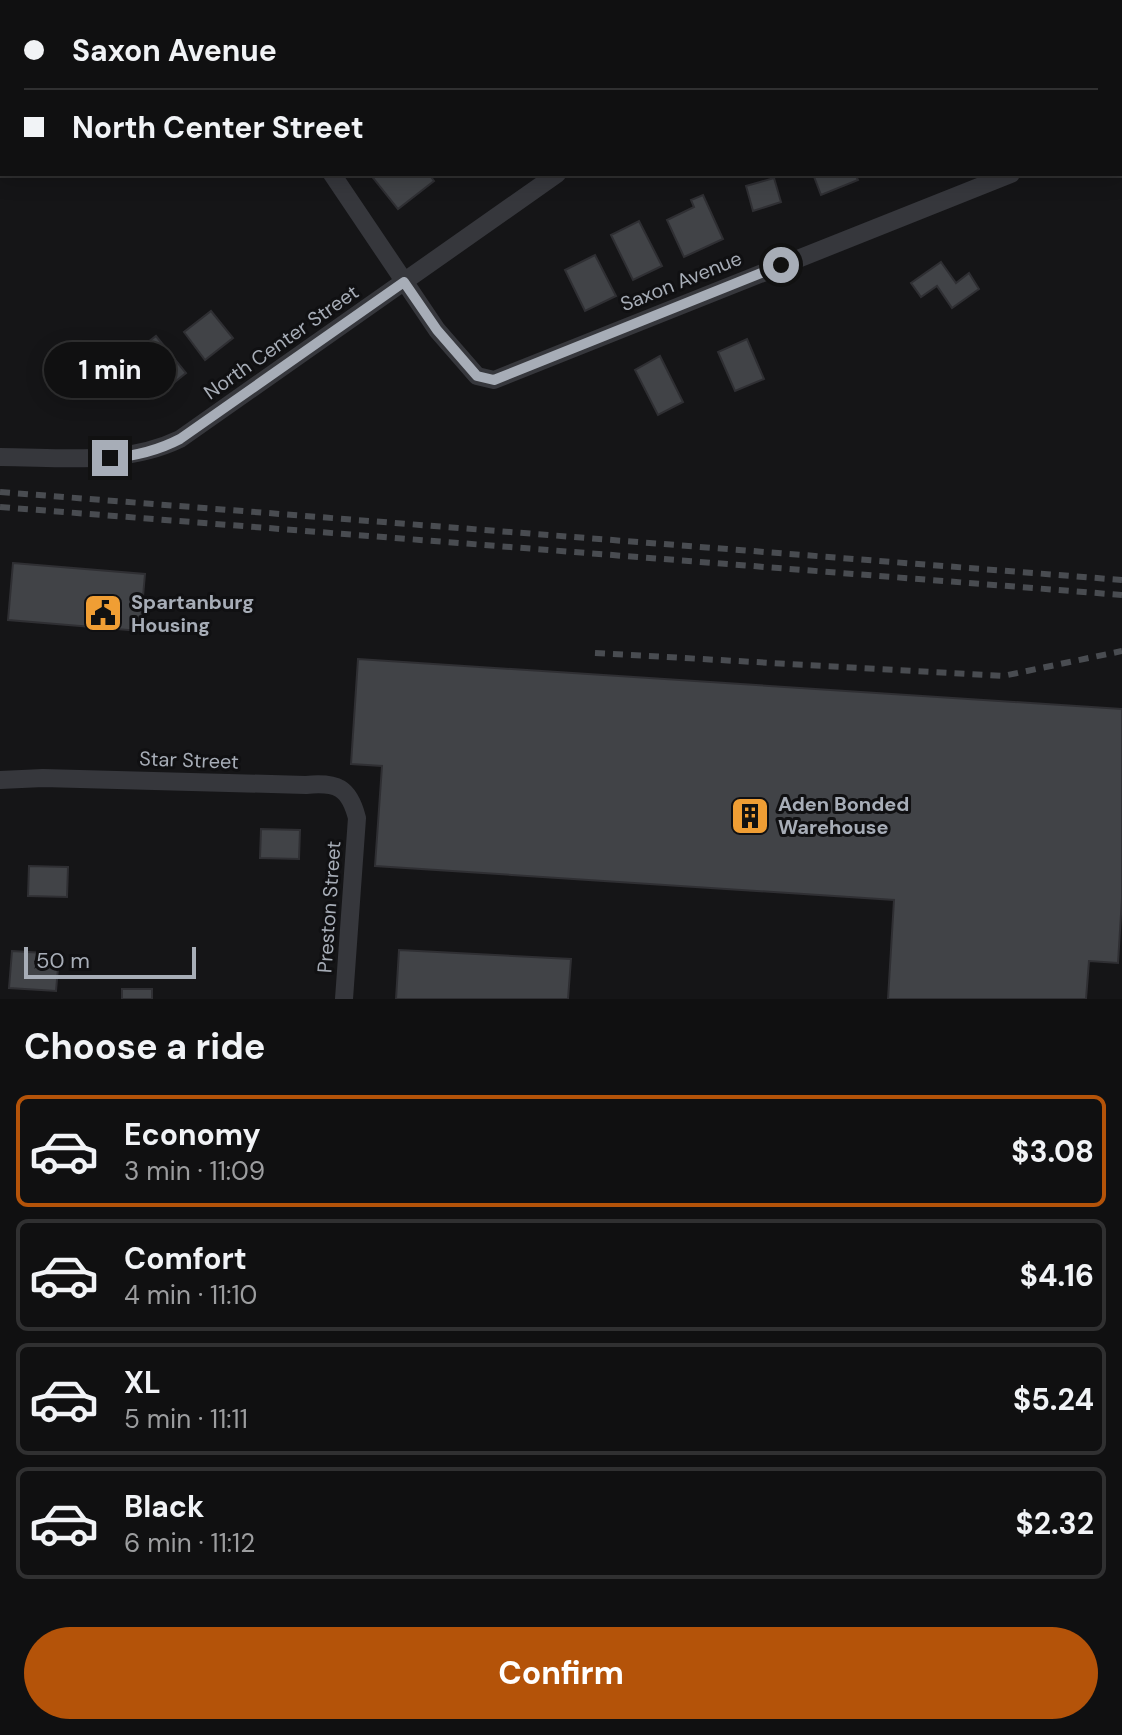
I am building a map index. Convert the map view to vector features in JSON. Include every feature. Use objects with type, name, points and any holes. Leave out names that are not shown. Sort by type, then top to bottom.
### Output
[{"type":"street","name":"Saxon Avenue","points":[[333,176],[437,330],[477,376],[494,380],[1006,176]]},
{"type":"street","name":"North Center Street","points":[[0,457],[134,456],[158,450],[180,439],[554,176]]},
{"type":"street","name":"Star Street","points":[[0,780],[327,783],[348,795],[357,818]]},
{"type":"street","name":"Preston Street","points":[[344,999],[357,818]]},
{"type":"building","points":[[372,176],[430,176],[434,181],[398,209]]},
{"type":"building","points":[[814,176],[856,176],[858,180],[821,195]]},
{"type":"building","points":[[774,178],[781,202],[753,211],[746,186]]},
{"type":"building","points":[[703,195],[723,239],[684,257],[667,220],[694,207],[691,200]]},
{"type":"building","points":[[639,221],[662,266],[633,280],[611,235]]},
{"type":"building","points":[[595,255],[616,296],[585,311],[565,270]]},
{"type":"building","points":[[941,262],[956,283],[969,273],[979,289],[952,308],[937,286],[921,297],[911,283]]},
{"type":"building","points":[[211,311],[233,338],[205,360],[184,332]]},
{"type":"building","points":[[156,336],[186,373],[156,397],[126,359]]},
{"type":"building","points":[[747,339],[764,379],[735,391],[718,352]]},
{"type":"building","points":[[660,356],[683,402],[658,415],[635,370]]},
{"type":"building","points":[[13,563],[145,574],[140,631],[8,620]]},
{"type":"building","name":"Aden Bonded Warehouse","points":[[358,659],[1122,709],[1122,898],[1118,963],[1089,961],[1086,999],[888,999],[894,900],[375,866],[382,766],[351,764]]},
{"type":"building","points":[[261,829],[300,830],[299,859],[260,858]]},
{"type":"building","points":[[29,866],[68,867],[67,897],[28,896]]},
{"type":"building","points":[[399,950],[571,959],[568,999],[396,999]]},
{"type":"building","points":[[12,951],[44,953],[43,967],[58,968],[56,991],[9,988]]},
{"type":"building","points":[[122,989],[152,989],[152,999],[122,999]]},
{"type":"railway","points":[[0,492],[1122,580]]},
{"type":"railway","points":[[0,507],[1122,595]]},
{"type":"railway","points":[[595,653],[1003,676],[1122,651]]},
{"type":"place","name":"Spartanburg Housing","points":[[103,613]]},
{"type":"place","name":"Aden Bonded Warehouse","points":[[750,816]]},
{"type":"route","points":[[110,458],[158,450],[180,439],[404,282],[437,330],[477,376],[494,380],[781,265]]}]
